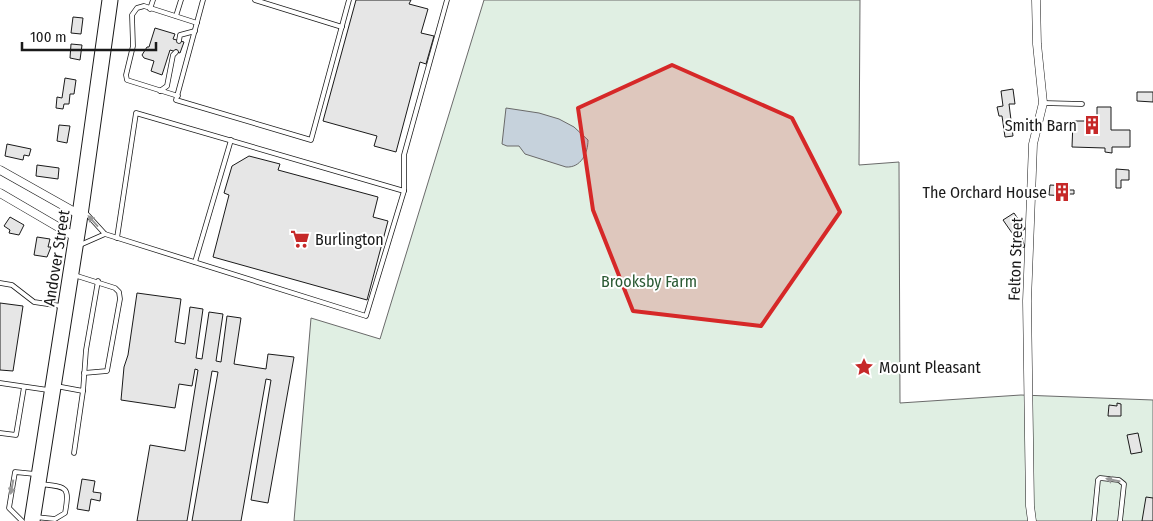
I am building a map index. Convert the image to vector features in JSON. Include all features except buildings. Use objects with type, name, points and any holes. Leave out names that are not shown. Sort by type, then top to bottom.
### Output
[{"type":"highway","name":"Andover Street","points":[[29,520],[39,479],[54,388],[112,2]]},
{"type":"street","name":"Felton Street","points":[[1032,521],[1030,506],[1026,302],[1033,144],[1043,104],[1037,44],[1036,0]]},
{"type":"street","points":[[0,170],[81,211]]},
{"type":"street","points":[[0,193],[76,242]]},
{"type":"lane","points":[[150,9],[153,0]]},
{"type":"lane","points":[[176,16],[181,0]]},
{"type":"lane","points":[[203,0],[176,100],[311,140],[349,0]]},
{"type":"lane","points":[[255,0],[342,27]]},
{"type":"lane","points":[[81,211],[105,234],[366,316],[404,190],[404,155],[447,0]]},
{"type":"lane","points":[[178,96],[130,83],[126,78],[133,46],[133,12],[142,6],[197,22]]},
{"type":"lane","points":[[177,40],[180,36],[195,31]]},
{"type":"lane","points":[[160,91],[168,84],[173,52]]},
{"type":"lane","points":[[1043,104],[1082,104]]},
{"type":"lane","points":[[116,238],[136,113],[404,190]]},
{"type":"lane","points":[[195,262],[231,140]]},
{"type":"lane","points":[[76,242],[105,234]]},
{"type":"lane","points":[[71,274],[98,281],[115,288],[120,299],[107,371],[104,373],[84,373]]},
{"type":"lane","points":[[74,453],[98,281]]},
{"type":"lane","points":[[0,283],[12,285],[34,302],[66,307]]},
{"type":"lane","points":[[0,383],[24,387],[82,391]]},
{"type":"lane","points":[[0,432],[16,435],[24,387]]},
{"type":"lane","points":[[15,472],[62,487],[68,495],[65,514],[62,517],[29,520],[9,508],[15,472]]},
{"type":"lane","points":[[1094,521],[1098,480],[1100,478],[1119,480],[1124,484],[1120,521]]},
{"type":"highlighted area","points":[[672,65],[792,118],[840,212],[761,326],[633,311],[593,210],[578,108]]},
{"type":"green space","name":"Brooksby Farm","points":[[484,0],[860,0],[859,165],[899,162],[900,403],[1021,395],[1153,400],[1153,521],[294,521],[311,318],[380,339]]},
{"type":"shaded area","points":[[506,108],[539,113],[559,119],[574,127],[588,140],[587,150],[583,159],[576,165],[566,167],[525,154],[519,146],[502,144]]},
{"type":"place","name":"Smith Barn","points":[[1092,125]]},
{"type":"place","name":"The Orchard House","points":[[1062,192]]},
{"type":"place","name":"Burlington","points":[[300,239]]},
{"type":"place","name":"Mount Pleasant","points":[[864,367]]}]
